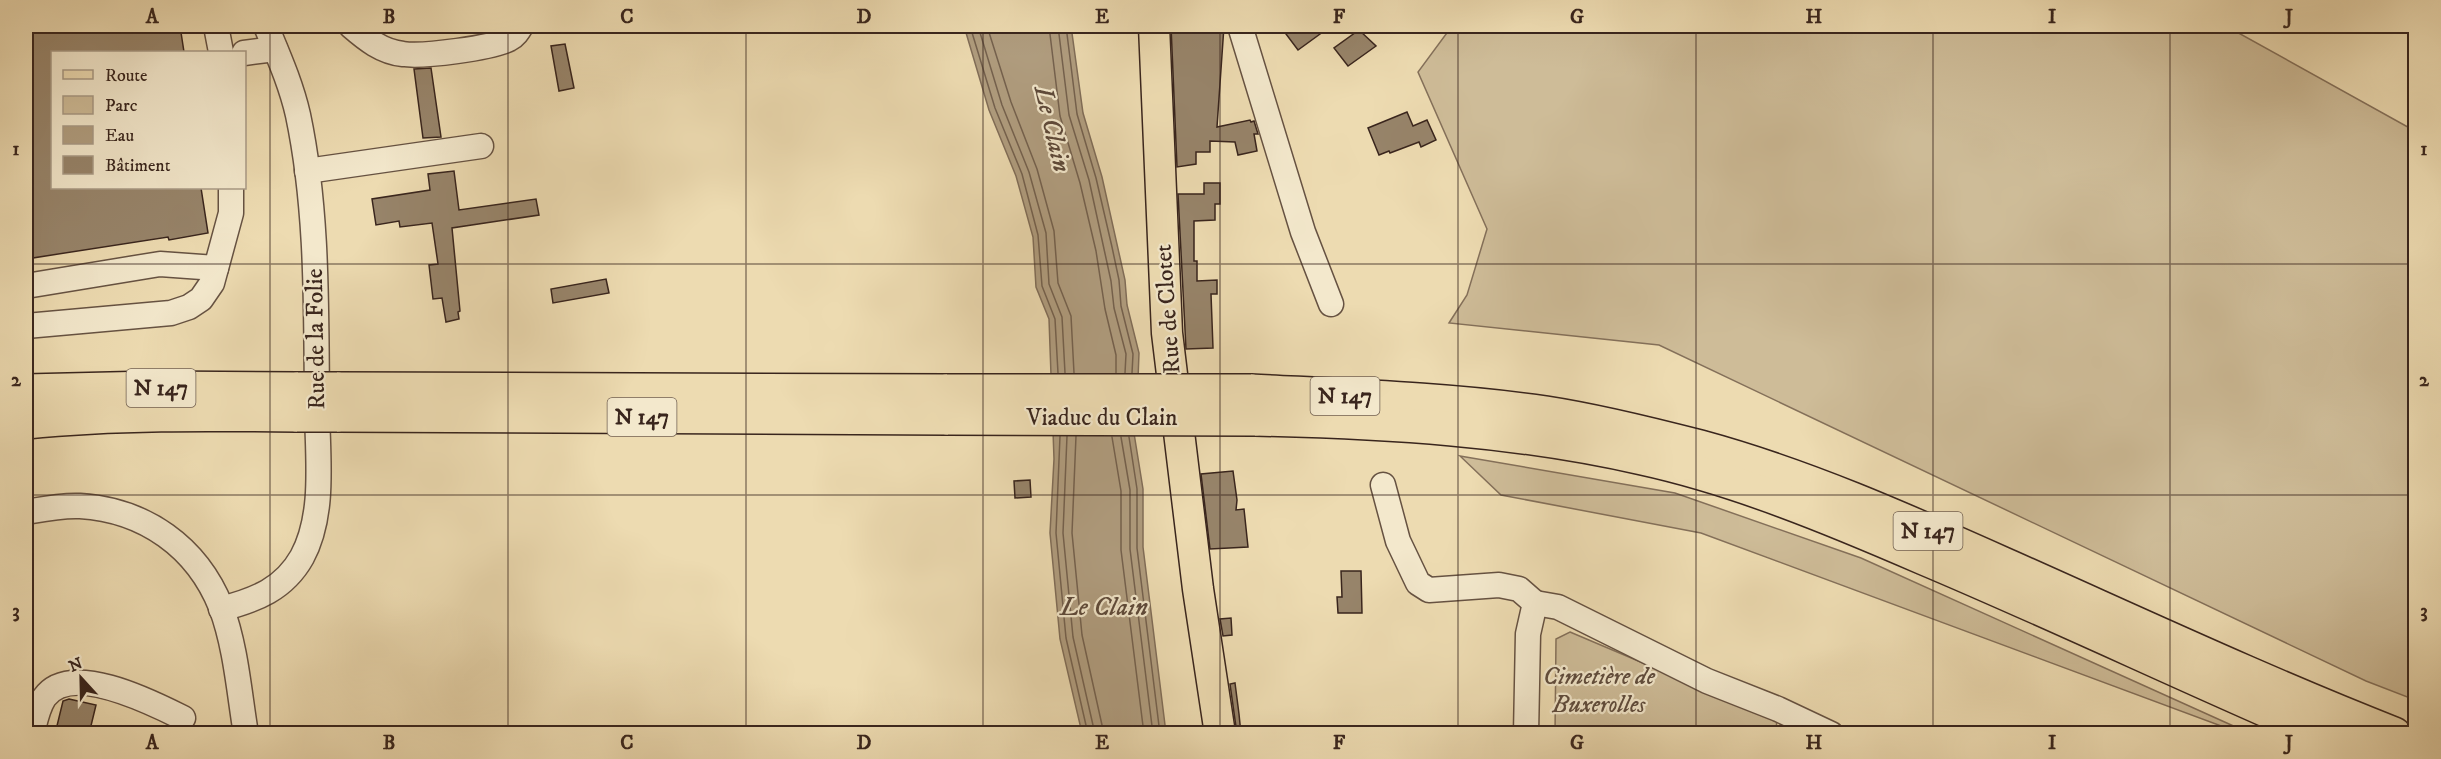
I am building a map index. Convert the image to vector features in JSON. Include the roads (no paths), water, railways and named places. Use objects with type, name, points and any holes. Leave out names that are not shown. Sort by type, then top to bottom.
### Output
[{"type":"highway","name":"N 147","points":[[26,391],[131,388],[297,402]]},
{"type":"highway","name":"N 147","points":[[26,422],[297,402]]},
{"type":"highway","name":"Viaduc du Clain","points":[[297,402],[1253,405]]},
{"type":"highway","name":"N 147","points":[[1253,405],[1456,403],[1546,413],[1614,426],[1712,451],[1821,487],[1895,516],[2218,661],[2394,734]]},
{"type":"highway","name":"N 147","points":[[1253,405],[1359,422],[1514,435],[1644,458],[1705,475],[1812,512],[1886,542],[2321,734]]},
{"type":"main road","name":"Rue de Clotet","points":[[1154,26],[1167,333],[1198,589],[1220,734]]},
{"type":"street","points":[[216,26],[221,51]]},
{"type":"street","name":"Rue de la Folie","points":[[221,609],[265,595],[293,572],[311,536],[317,493],[316,270],[307,171],[295,105],[287,77],[266,26]]},
{"type":"street","points":[[351,26],[376,45],[403,54],[474,48],[500,43],[517,33],[521,26]]},
{"type":"street","points":[[1240,26],[1304,232],[1331,304]]},
{"type":"street","points":[[246,53],[275,49]]},
{"type":"street","points":[[307,171],[481,146]]},
{"type":"street","points":[[26,326],[171,313],[201,299],[212,282],[231,213],[231,189]]},
{"type":"street","points":[[26,286],[160,264],[216,268]]},
{"type":"street","points":[[1383,485],[1398,541],[1418,583],[1429,590],[1499,585],[1519,589],[1535,603],[1558,607],[1707,681],[1778,709],[1831,734]]},
{"type":"street","points":[[26,512],[78,506],[121,513],[141,521],[174,540],[188,552],[210,584],[221,609],[238,680],[246,734]]},
{"type":"street","points":[[1526,734],[1528,634],[1535,603]]},
{"type":"street","points":[[32,734],[38,710],[45,696],[55,688],[70,683],[88,683],[126,693],[156,704],[183,718]]},
{"type":"water","name":"Le Clain","points":[[964,26],[1071,26],[1083,113],[1102,177],[1125,280],[1127,305],[1139,353],[1137,406],[1133,427],[1143,489],[1143,547],[1166,733],[1082,733],[1060,639],[1050,533],[1054,459],[1049,319],[1036,287],[1033,237],[1016,176],[989,110]]},
{"type":"park label","name":"Cimetière de Buxerolles","points":[[1599,691]]}]
